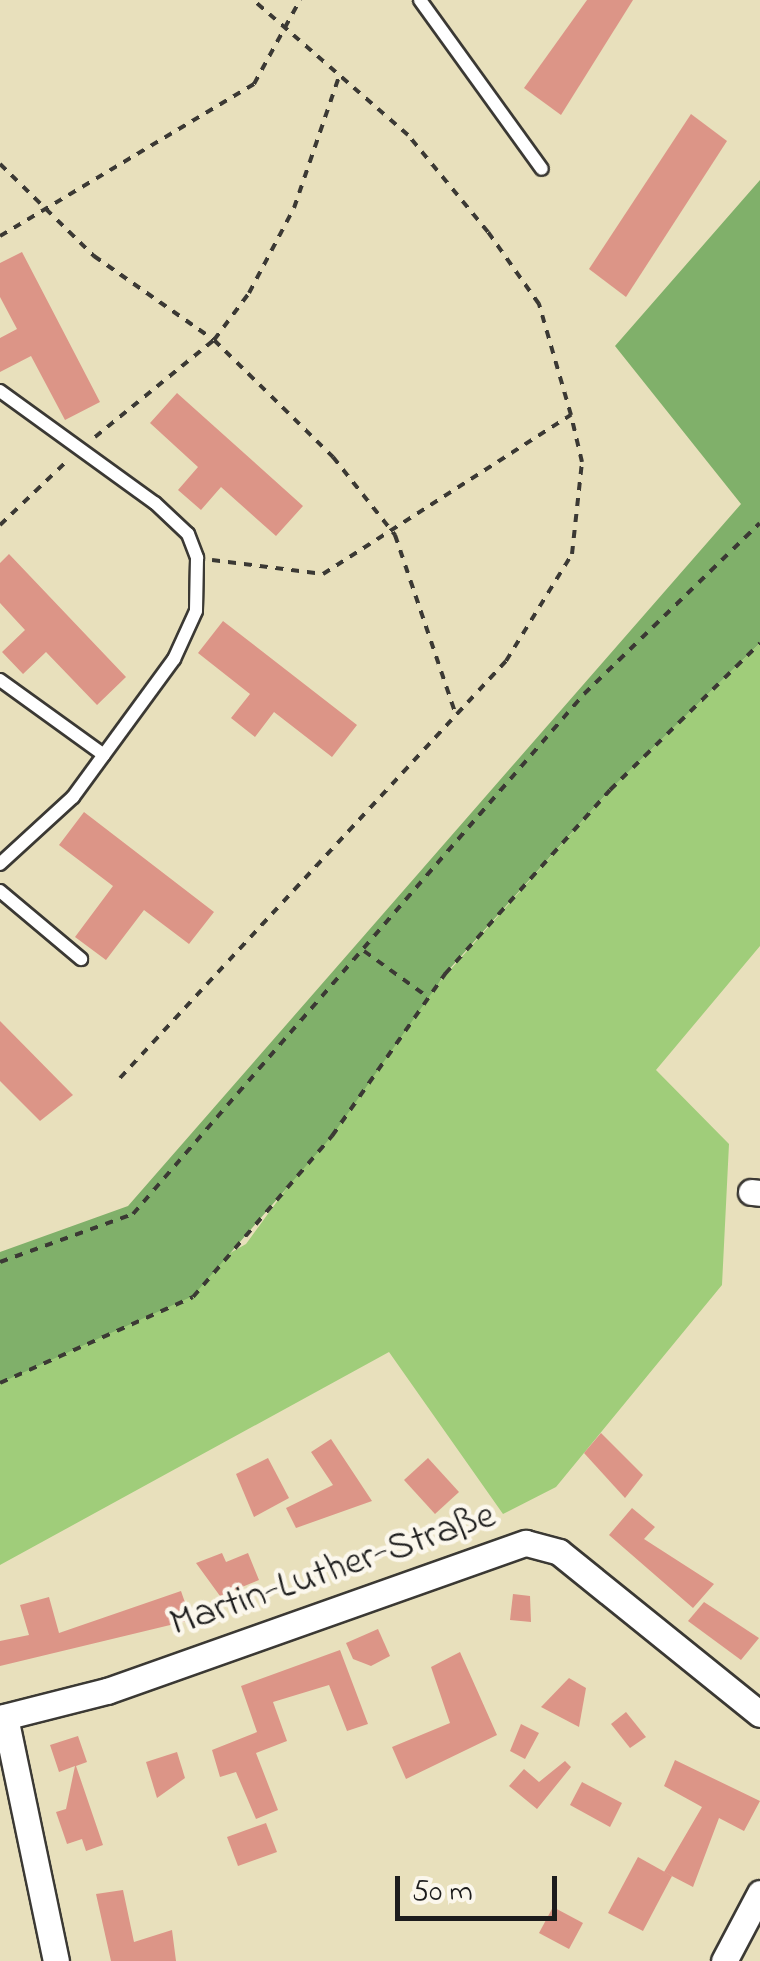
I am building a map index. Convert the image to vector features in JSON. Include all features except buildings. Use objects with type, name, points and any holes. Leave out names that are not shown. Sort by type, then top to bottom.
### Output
[{"type":"street","name":"Martin-Luther-Straße","points":[[2,1718],[526,1543],[559,1552],[760,1714]]},
{"type":"street","points":[[2,1718],[56,1961]]},
{"type":"street","points":[[724,1961],[760,1893]]},
{"type":"lane","points":[[420,0],[542,169]]},
{"type":"lane","points":[[0,391],[178,524],[197,558],[196,610],[174,659],[73,797],[0,864]]},
{"type":"lane","points":[[0,680],[104,754]]},
{"type":"lane","points":[[0,891],[82,959]]},
{"type":"path","points":[[120,1078],[506,660],[572,554],[582,462],[539,304],[408,135],[252,0]]},
{"type":"path","points":[[0,236],[254,84],[283,23],[300,0]]},
{"type":"path","points":[[0,525],[80,448],[214,340],[294,208],[340,74]]},
{"type":"path","points":[[0,164],[94,256],[214,340],[333,456],[394,535],[456,715]]},
{"type":"path","points":[[197,558],[323,574],[394,535],[572,415]]},
{"type":"path","points":[[0,1262],[133,1214],[584,694],[760,523]]},
{"type":"path","points":[[0,1384],[193,1296],[332,1136],[427,996],[610,790],[760,643]]},
{"type":"path","points":[[364,951],[427,996]]},
{"type":"green space","points":[[760,180],[760,643],[610,790],[445,974],[332,1136],[193,1296],[0,1383],[0,1252],[128,1206],[741,504],[615,346]]},
{"type":"green space","points":[[760,643],[760,946],[656,1070],[729,1144],[722,1285],[556,1487],[503,1514],[389,1352],[0,1565],[0,1383],[246,1244],[427,996],[610,790]]}]
